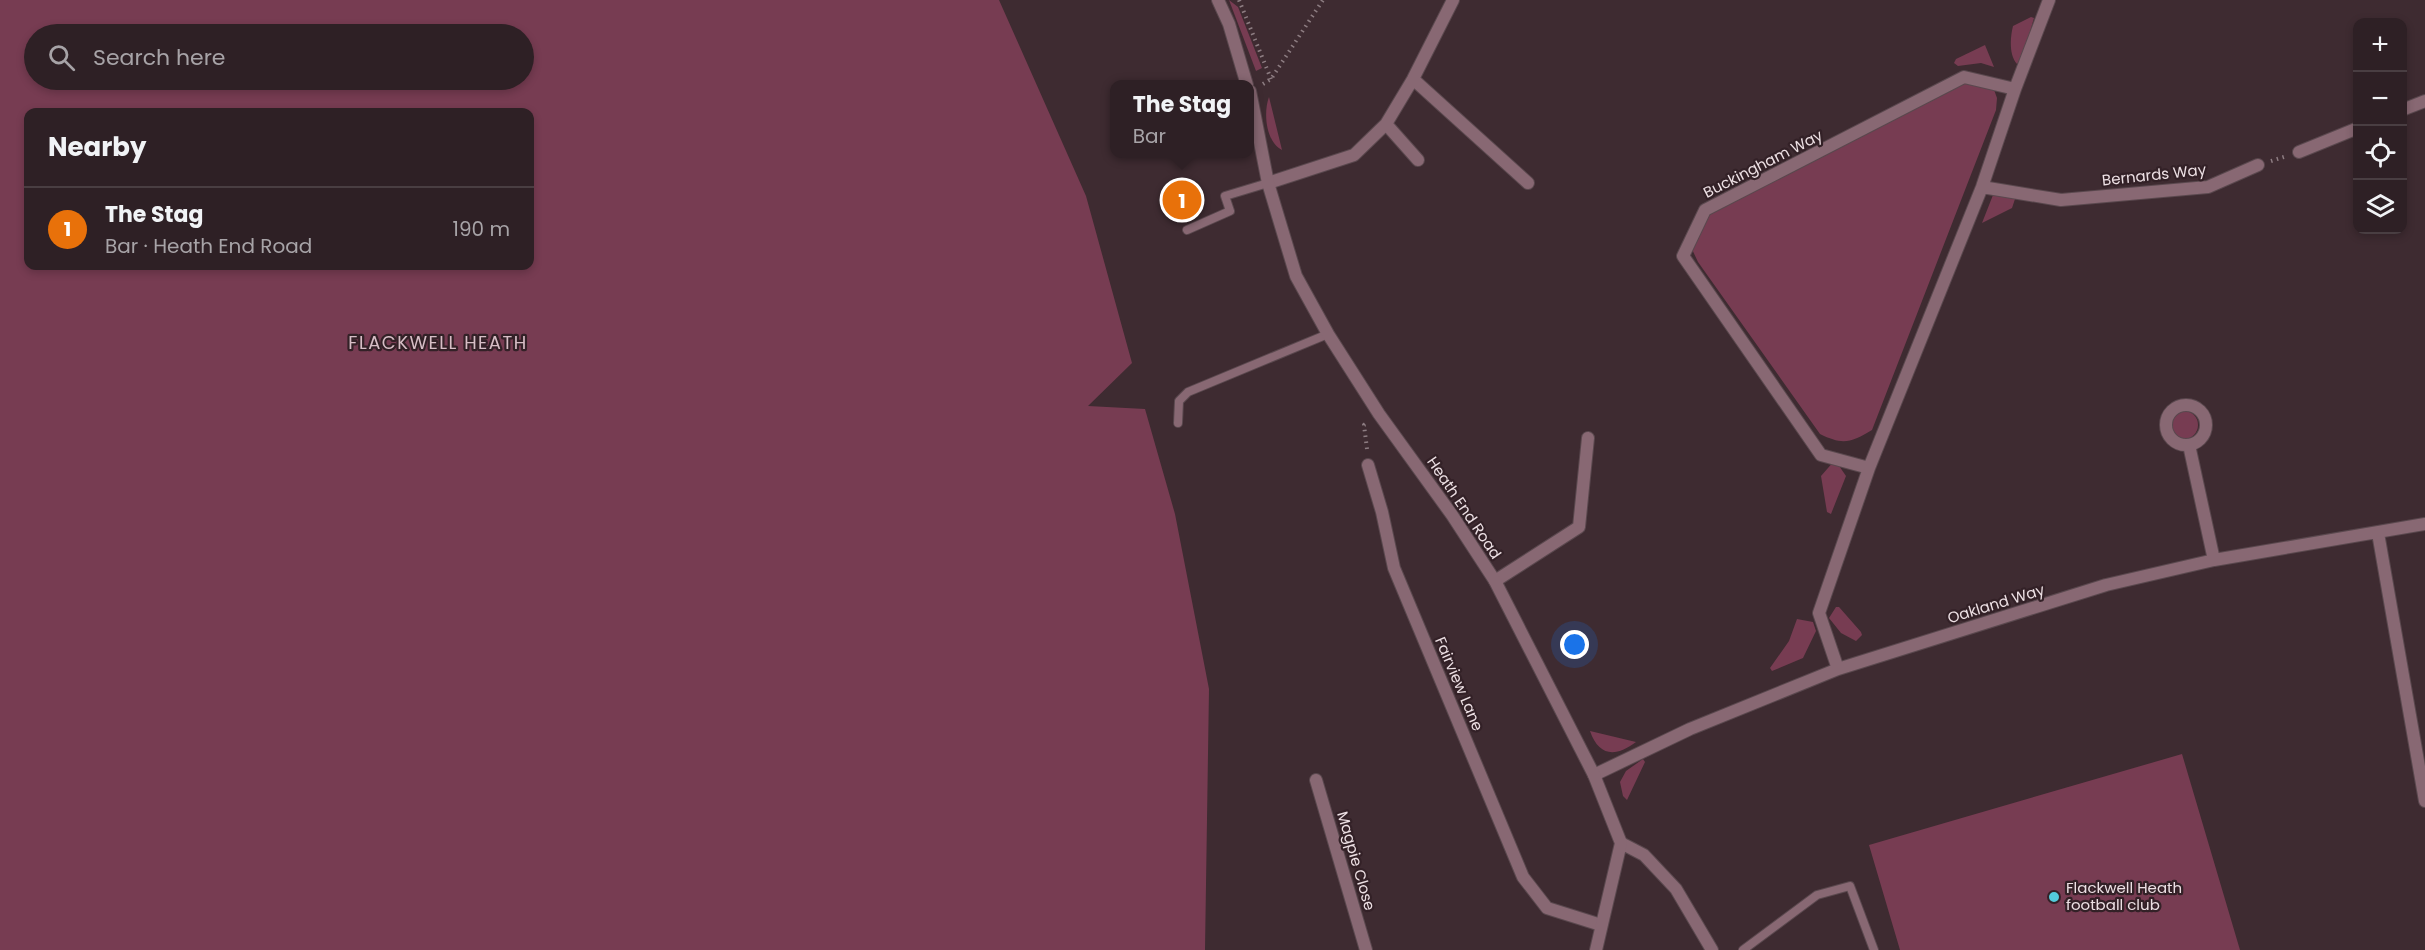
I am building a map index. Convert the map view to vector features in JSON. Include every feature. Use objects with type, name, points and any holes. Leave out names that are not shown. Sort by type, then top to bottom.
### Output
[{"type":"street","points":[[1218,0],[1229,24],[1247,80]]},
{"type":"street","points":[[1268,183],[1354,155],[1386,124],[1413,79],[1453,0]]},
{"type":"street","points":[[1838,669],[1819,613],[1869,468],[1982,187],[2015,89],[2049,0]]},
{"type":"street","name":"Buckingham Way","points":[[1869,468],[1821,454],[1683,256],[1705,210],[1964,77],[2015,89]]},
{"type":"street","points":[[1413,79],[1528,183]]},
{"type":"street","points":[[2407,108],[2425,100]]},
{"type":"street","name":"Heath End Road","points":[[1254,111],[1268,183],[1296,276],[1328,334],[1379,414],[1452,515],[1495,581],[1594,775],[1621,843]]},
{"type":"street","points":[[1386,124],[1418,160]]},
{"type":"street","points":[[2299,152],[2353,130]]},
{"type":"street","name":"Bernards Way","points":[[1982,187],[2061,200],[2208,187],[2258,165]]},
{"type":"street","points":[[1495,581],[1579,527],[1588,438]]},
{"type":"street","points":[[2189,445],[2214,561]]},
{"type":"street","name":"Fairview Lane","points":[[1368,465],[1382,512],[1394,568],[1523,877],[1547,908],[1601,925]]},
{"type":"street","name":"Oakland Way","points":[[1594,775],[1690,729],[1838,669],[2106,585],[2214,561],[2425,524]]},
{"type":"street","points":[[2378,533],[2425,801]]},
{"type":"street","name":"Magpie Close","points":[[1316,780],[1366,950]]},
{"type":"street","points":[[1596,950],[1621,843],[1644,855],[1676,888],[1712,950]]},
{"type":"lane","points":[[1187,230],[1230,211],[1225,196],[1268,183]]},
{"type":"lane","points":[[1178,423],[1179,401],[1188,392],[1328,334]]},
{"type":"lane","points":[[1743,950],[1817,895],[1850,886],[1874,950]]},
{"type":"path","points":[[1239,0],[1271,79],[1323,0]]},
{"type":"path","points":[[2258,165],[2299,152]]},
{"type":"path","points":[[1368,465],[1364,425],[1379,414]]},
{"type":"shaded area","points":[[0,0],[999,0],[1086,196],[1132,363],[1088,406],[1145,409],[1175,514],[1209,689],[1205,950],[0,950]]},
{"type":"shaded area","points":[[1229,0],[1238,7],[1262,68],[1256,71]]},
{"type":"shaded area","points":[[2031,17],[2034,18],[2023,56],[2017,64],[2011,46],[2013,26]]},
{"type":"shaded area","points":[[1985,45],[1994,67],[1981,63],[1958,66],[1954,63],[1956,59]]},
{"type":"shaded area","points":[[1973,77],[1993,87],[1997,98],[1996,110],[1872,430],[1852,440],[1841,441],[1828,438],[1820,434],[1698,262],[1690,245],[1709,211]]},
{"type":"shaded area","points":[[1269,97],[1282,150],[1272,141],[1267,126],[1266,111]]},
{"type":"shaded area","points":[[1998,191],[2016,196],[2012,208],[1982,223],[1993,195]]},
{"type":"shaded area","points":[[2184,411],[2194,415],[2198,425],[2194,435],[2184,439],[2174,435],[2170,425],[2174,415]]},
{"type":"shaded area","points":[[1835,460],[1846,476],[1831,514],[1827,512],[1821,476]]},
{"type":"shaded area","points":[[1836,607],[1839,607],[1861,632],[1862,635],[1856,641],[1841,633],[1829,618]]},
{"type":"shaded area","points":[[1797,619],[1813,622],[1816,631],[1803,658],[1772,671],[1770,668],[1789,641]]},
{"type":"shaded area","points":[[1590,731],[1636,742],[1622,750],[1609,752],[1598,746]]},
{"type":"shaded area","name":"Flackwell Heath football club","points":[[2182,754],[2240,950],[1900,950],[1869,845]]},
{"type":"shaded area","points":[[1643,759],[1645,762],[1627,800],[1623,796],[1620,782],[1626,771]]},
{"type":"place","name":"The Stag","points":[[1182,200]]},
{"type":"place","name":"Flackwell Heath football club","points":[[2054,897]]},
{"type":"district","name":"FLACKWELL HEATH","points":[[438,343]]}]
